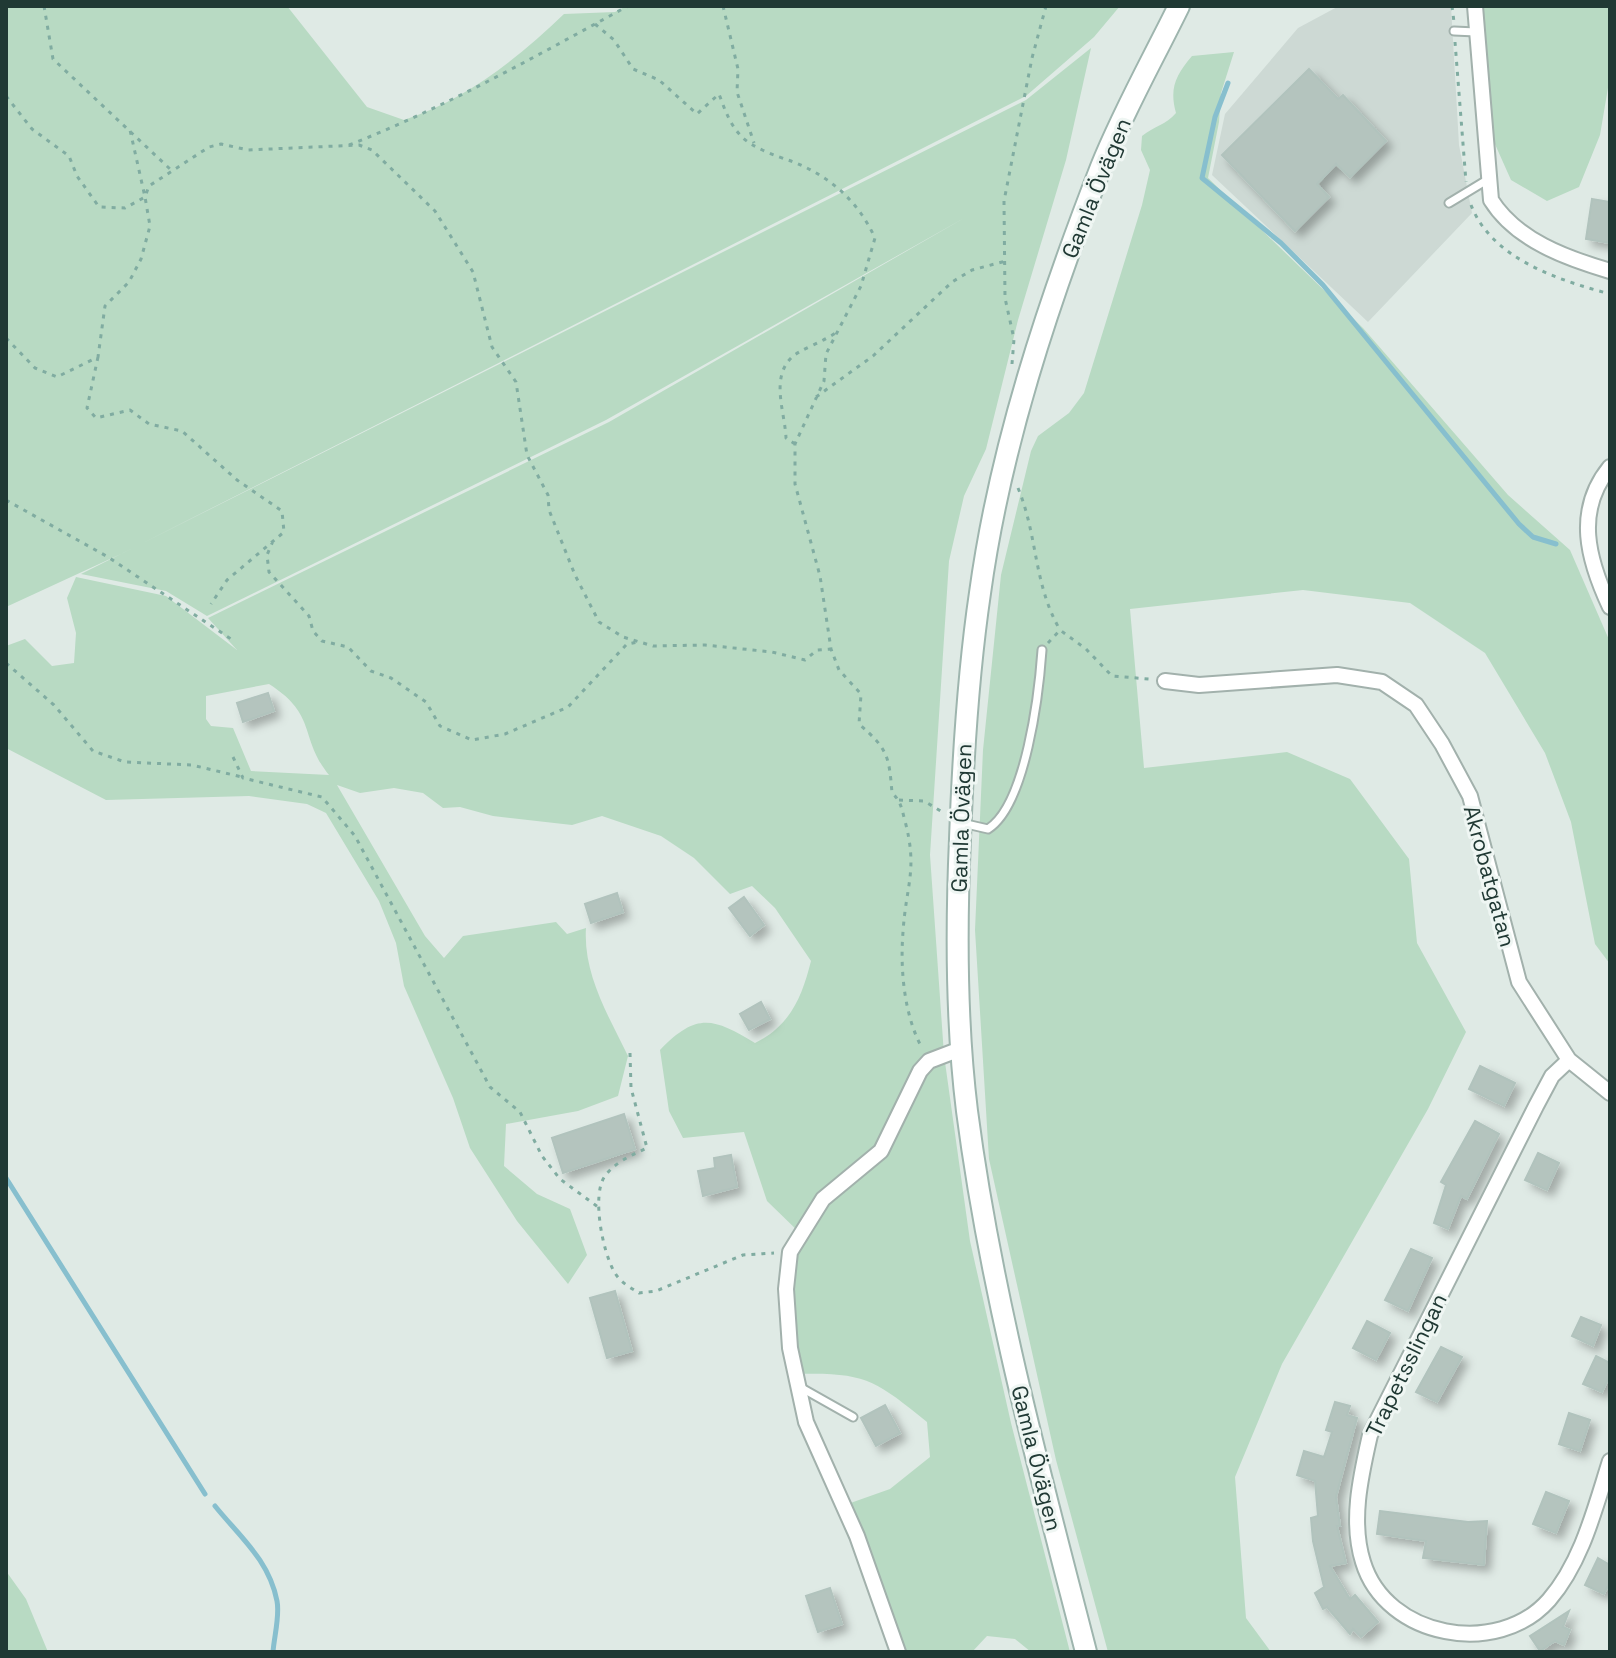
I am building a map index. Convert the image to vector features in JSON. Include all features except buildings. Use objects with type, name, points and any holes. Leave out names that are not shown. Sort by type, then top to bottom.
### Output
[{"type":"main road","name":"Gamla Övägen","points":[[1086,1652],[1018,1383],[982,1212],[966,1106],[957,918],[966,710],[980,589],[1010,446],[1053,298],[1103,163],[1179,6]]},
{"type":"street","points":[[1475,6],[1487,180],[1497,210],[1520,232],[1567,256],[1610,271]]},
{"type":"street","points":[[1610,467],[1591,499],[1587,523],[1589,555],[1610,607]]},
{"type":"street","name":"Akrobatgatan","points":[[1165,681],[1199,685],[1337,675],[1382,682],[1416,705],[1442,744],[1470,796],[1519,982],[1569,1060],[1610,1093]]},
{"type":"street","points":[[898,1652],[857,1536],[806,1422],[796,1385],[786,1289],[790,1252],[823,1199],[881,1151],[920,1071],[929,1061],[963,1048]]},
{"type":"street","name":"Trapetsslingan","points":[[1569,1060],[1552,1076],[1536,1106],[1370,1435],[1359,1481],[1358,1518],[1363,1562],[1376,1587],[1396,1609],[1418,1622],[1448,1634],[1506,1630],[1534,1615],[1550,1599],[1577,1558],[1610,1461]]},
{"type":"lane","points":[[1454,31],[1477,32]]},
{"type":"lane","points":[[1449,203],[1487,180]]},
{"type":"lane","points":[[960,823],[988,829],[1002,820],[1026,750],[1042,650]]},
{"type":"lane","points":[[796,1385],[853,1417]]},
{"type":"path","points":[[44,6],[53,59],[75,83],[171,170]]},
{"type":"path","points":[[342,147],[514,68],[628,6]]},
{"type":"path","points":[[723,6],[738,69],[737,92],[754,143]]},
{"type":"path","points":[[1012,366],[1014,339],[1005,298],[1004,201],[1022,106],[1046,6]]},
{"type":"path","points":[[595,24],[614,40],[633,69],[659,80],[697,114],[719,94],[728,119],[745,140],[807,167],[835,186],[864,214],[875,238],[861,286],[826,354],[824,381],[795,444],[795,484],[820,576],[831,649],[839,670],[861,694],[859,724],[883,745],[890,760],[892,793],[899,800],[913,852],[903,931],[905,994],[915,1034],[929,1061]]},
{"type":"path","points":[[6,96],[32,129],[69,156],[77,176],[99,207],[125,208],[145,197],[149,186],[171,170],[221,144],[248,150],[359,145],[382,159],[435,211],[473,272],[492,347],[516,382],[527,455],[548,495],[549,510],[575,575],[599,622],[623,637],[653,646],[689,644],[772,652],[805,660],[817,650],[831,649]]},
{"type":"path","points":[[130,130],[150,226],[141,259],[129,282],[105,306],[87,408],[96,418],[130,410],[149,424],[182,431],[237,480],[282,511],[284,532],[227,580],[211,604]]},
{"type":"path","points":[[814,398],[873,356],[952,282],[972,270],[1006,261]]},
{"type":"path","points":[[795,444],[786,438],[779,379],[792,356],[820,345],[839,330]]},
{"type":"path","points":[[6,338],[35,368],[57,377],[98,357]]},
{"type":"path","points":[[1016,482],[1029,514],[1032,551],[1045,604],[1060,630],[1112,676],[1165,681]]},
{"type":"path","points":[[6,500],[108,557],[234,641]]},
{"type":"path","points":[[273,541],[267,555],[269,572],[309,616],[313,631],[322,641],[348,647],[371,671],[391,678],[426,702],[440,726],[472,740],[505,734],[568,707],[627,644],[642,642]]},
{"type":"path","points":[[1042,650],[1060,630]]},
{"type":"path","points":[[6,663],[54,705],[93,751],[125,762],[192,765],[322,797],[355,836],[490,1087],[520,1112],[542,1156],[560,1179],[598,1207]]},
{"type":"path","points":[[233,757],[243,778]]},
{"type":"path","points":[[899,800],[924,801],[960,823]]},
{"type":"path","points":[[630,1053],[631,1088],[647,1148],[622,1160],[603,1177],[598,1207],[604,1242],[616,1274],[639,1293],[656,1291],[743,1255],[790,1252]]},
{"type":"shaded area","points":[[1339,6],[1451,6],[1459,145],[1472,213],[1368,322],[1212,175],[1225,114],[1298,28]]},
{"type":"green space","points":[[6,6],[287,6],[367,107],[404,120],[469,90],[528,47],[564,14],[615,12],[626,6],[1120,6],[1094,37],[1026,96],[123,553],[6,607]]},
{"type":"green space","points":[[1479,6],[1610,6],[1610,76],[1600,135],[1579,187],[1547,201],[1511,180],[1490,133]]},
{"type":"green space","points":[[1091,48],[1066,160],[1018,320],[986,449],[964,496],[949,561],[930,855],[944,1055],[970,1241],[1011,1423],[1070,1652],[1031,1652],[1015,1639],[987,1636],[972,1652],[898,1652],[842,1506],[890,1489],[930,1457],[927,1422],[894,1396],[867,1381],[837,1375],[794,1374],[786,1289],[802,1235],[767,1201],[744,1132],[683,1138],[669,1111],[660,1050],[673,1038],[695,1024],[706,1023],[728,1028],[755,1043],[786,1019],[799,998],[811,961],[775,908],[752,886],[730,894],[694,858],[661,836],[602,816],[572,825],[493,816],[460,807],[443,808],[423,793],[394,788],[360,793],[337,785],[425,936],[444,958],[463,936],[556,922],[567,934],[586,928],[588,962],[593,978],[628,1056],[618,1096],[578,1111],[506,1124],[504,1166],[537,1194],[570,1209],[587,1255],[568,1284],[517,1221],[470,1148],[453,1098],[404,986],[396,943],[379,901],[326,813],[307,804],[249,796],[106,800],[6,748],[6,646],[25,639],[52,666],[74,663],[76,633],[67,598],[76,577],[166,596],[237,650],[208,618],[609,422],[966,217],[606,420],[207,616],[166,591],[81,574],[1026,100]],"holes":[[[269,684],[284,695],[302,717],[314,750],[329,775],[251,771],[233,728],[211,726],[206,719],[206,696]]]},
{"type":"green space","points":[[1234,52],[1221,93],[1219,122],[1208,178],[1363,328],[1508,495],[1570,550],[1610,642],[1610,964],[1595,944],[1571,822],[1545,753],[1485,653],[1410,603],[1303,590],[1130,609],[1144,768],[1287,752],[1350,779],[1409,859],[1417,943],[1466,1032],[1428,1109],[1282,1364],[1235,1477],[1246,1618],[1271,1652],[1108,1652],[1056,1460],[989,1159],[975,930],[983,750],[1001,575],[1031,451],[1038,436],[1069,413],[1084,393],[1150,170],[1141,150],[1142,136],[1176,113],[1173,96],[1175,82],[1192,56]]},
{"type":"green space","points":[[6,1571],[26,1599],[48,1652],[6,1652]]},
{"type":"waterway","points":[[1228,83],[1215,117],[1202,178],[1281,243],[1323,285],[1519,524],[1533,537],[1556,544]]},
{"type":"waterway","points":[[6,1178],[205,1494]]},
{"type":"waterway","points":[[215,1506],[260,1561],[273,1586],[278,1613],[273,1652]]}]
